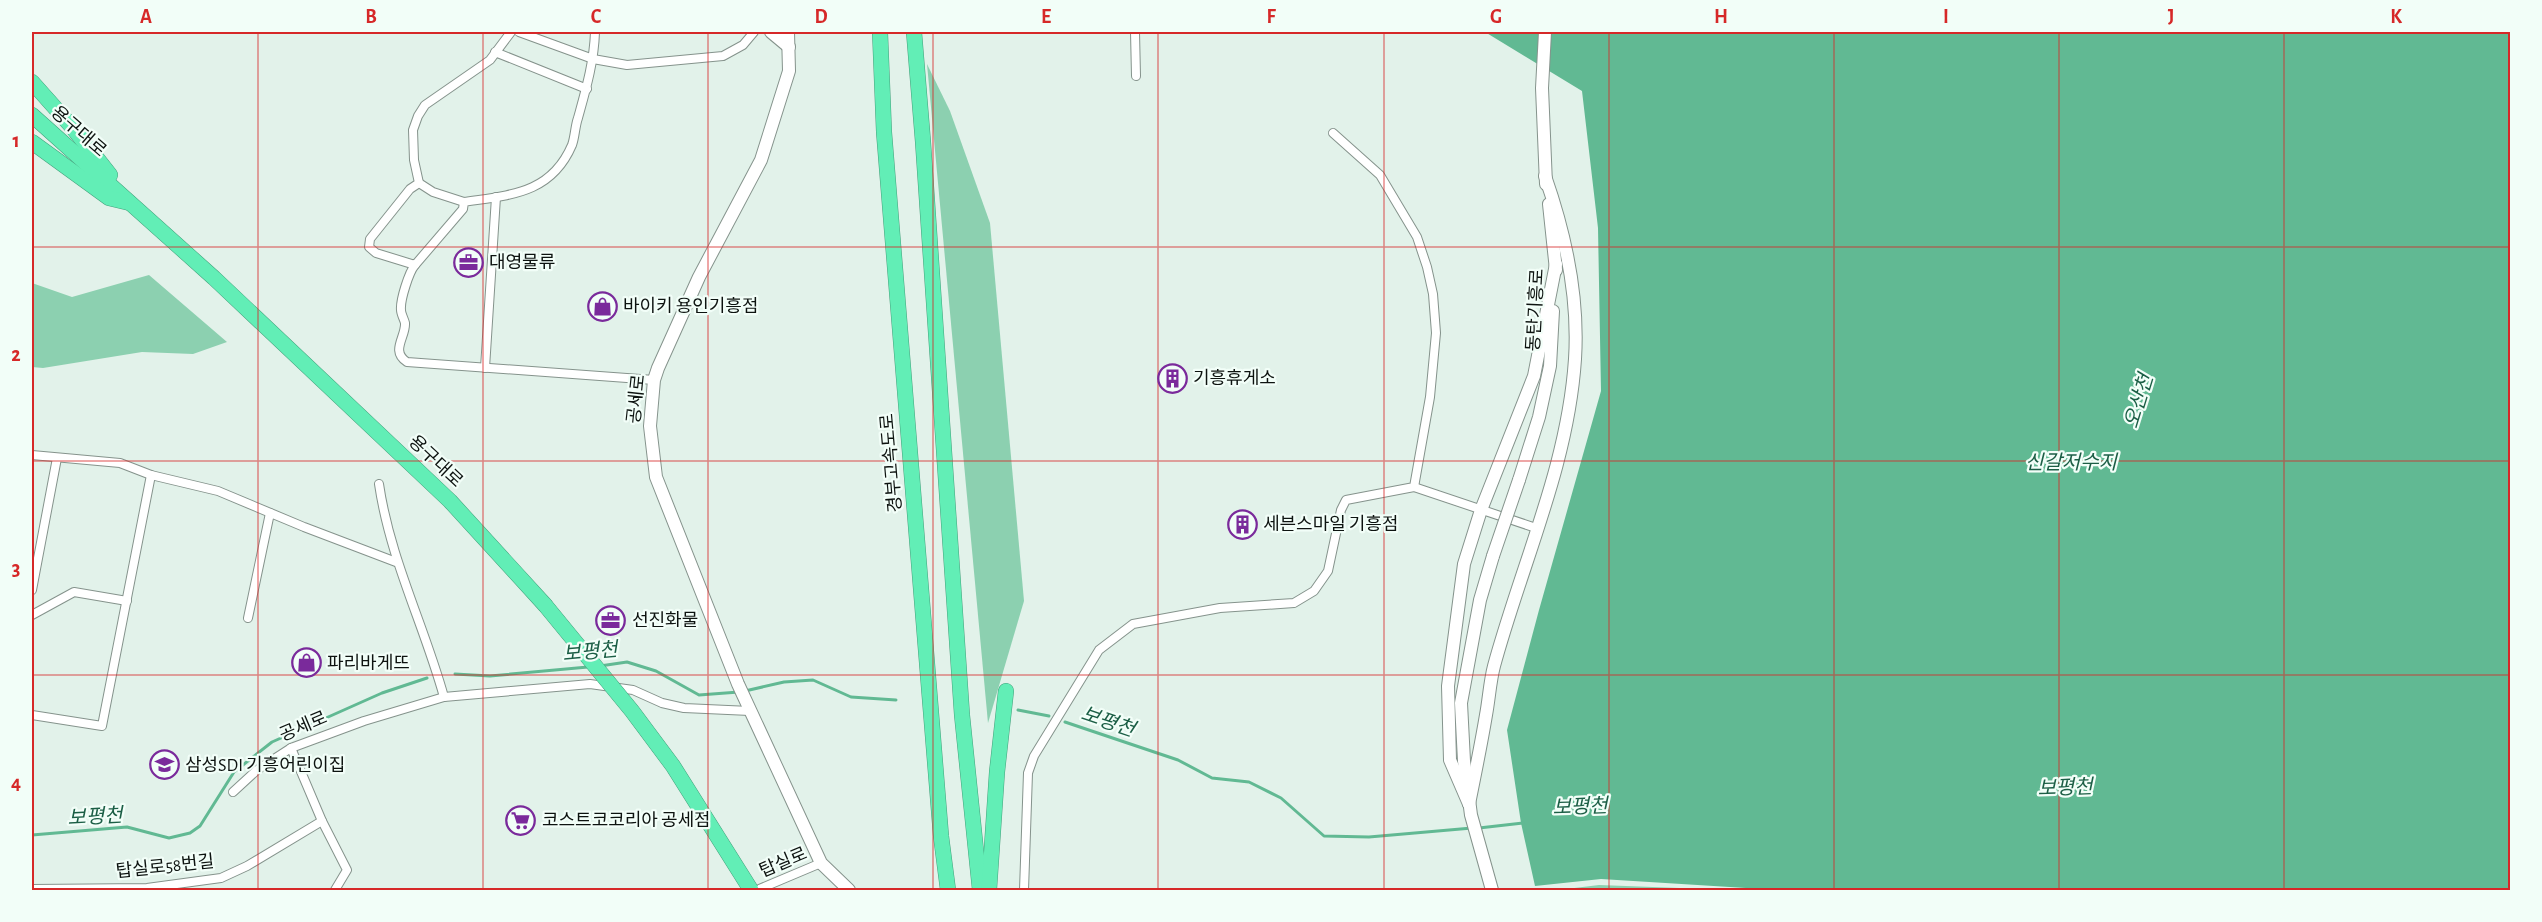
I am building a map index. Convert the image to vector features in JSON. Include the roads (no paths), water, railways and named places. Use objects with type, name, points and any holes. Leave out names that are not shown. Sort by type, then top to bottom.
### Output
[{"type":"highway","name":"경부고속도로","points":[[880,32],[885,144],[941,836],[948,891]]},
{"type":"highway","points":[[914,32],[962,715],[980,891]]},
{"type":"highway","points":[[32,82],[73,128],[132,204]]},
{"type":"highway","name":"용구대로","points":[[32,115],[132,204],[450,501],[545,605],[632,711],[673,766],[752,891]]},
{"type":"highway","points":[[32,142],[109,198],[132,204]]},
{"type":"highway","points":[[989,891],[1002,720],[1010,693]]},
{"type":"main road","points":[[771,32],[789,47]]},
{"type":"main road","name":"공세로","points":[[748,708],[656,477],[650,426],[654,380],[699,277],[761,160],[789,71],[788,32]]},
{"type":"main road","name":"동탄기흥로","points":[[1470,810],[1464,761],[1461,703],[1480,600],[1539,417],[1550,366],[1556,264],[1545,176],[1543,138],[1542,88],[1545,32]]},
{"type":"main road","points":[[1470,810],[1494,667],[1539,528],[1560,454],[1570,407],[1575,357],[1573,293],[1558,215],[1545,176]]},
{"type":"main road","points":[[1492,891],[1470,810],[1450,760],[1448,686],[1464,564],[1481,510],[1534,376],[1556,264]]},
{"type":"main road","points":[[748,708],[821,863],[849,891]]},
{"type":"street","points":[[511,32],[490,60],[462,78],[446,93],[425,105],[418,116],[413,130],[414,160],[419,183],[433,192],[464,202],[496,197],[531,189],[558,171],[573,142],[587,89],[596,32]]},
{"type":"street","points":[[519,32],[593,59],[627,65],[723,56],[743,45],[754,32]]},
{"type":"street","points":[[1134,32],[1136,76]]},
{"type":"street","points":[[495,52],[587,89]]},
{"type":"street","points":[[1333,133],[1380,175],[1417,237],[1427,267],[1433,294],[1436,333],[1430,397],[1414,487]]},
{"type":"street","points":[[415,265],[376,253],[369,247],[375,230],[410,189],[419,183]]},
{"type":"street","points":[[485,368],[496,197]]},
{"type":"street","points":[[464,202],[463,209],[410,270],[401,308],[405,326],[399,350],[402,359],[407,362],[654,380]]},
{"type":"street","points":[[32,455],[120,463],[151,475],[218,491],[396,562]]},
{"type":"street","points":[[32,590],[57,458]]},
{"type":"street","points":[[32,715],[102,726],[151,475]]},
{"type":"street","points":[[379,484],[384,518],[396,562],[437,670],[444,697]]},
{"type":"street","points":[[1024,891],[1028,773],[1034,756],[1099,650],[1133,624],[1220,608],[1294,603],[1314,591],[1329,572],[1341,510],[1346,500],[1414,487],[1539,528]]},
{"type":"street","points":[[248,618],[270,513]]},
{"type":"street","points":[[32,615],[74,592],[127,601]]},
{"type":"street","name":"공세로","points":[[233,792],[257,770],[291,748],[363,721],[444,697],[590,684],[633,690],[662,703],[684,708],[748,708]]},
{"type":"street","points":[[291,748],[322,820],[347,870],[335,891]]},
{"type":"street","name":"탑실로58번길","points":[[32,889],[147,888],[221,878],[247,866],[322,820]]},
{"type":"street","name":"탑실로","points":[[758,891],[821,863]]},
{"type":"water","name":"신갈저수지","points":[[1485,32],[2510,32],[2510,890],[1778,890],[1601,879],[1535,886],[1521,823],[1507,730],[1601,391],[1598,228],[1582,91]]},
{"type":"waterway","name":"보평천","points":[[600,666],[627,662],[656,671],[699,695],[739,692]]},
{"type":"waterway","name":"보평천","points":[[455,674],[490,676],[588,667]]},
{"type":"waterway","name":"보평천","points":[[32,835],[127,827],[169,838],[190,833],[200,826],[234,772],[272,742],[382,693],[427,678]]},
{"type":"waterway","name":"보평천","points":[[745,691],[784,682],[813,680],[851,697],[896,700]]},
{"type":"waterway","name":"보평천","points":[[1018,710],[1049,716]]},
{"type":"waterway","name":"보평천","points":[[1065,722],[1178,760],[1212,778],[1249,782],[1281,798],[1324,836],[1369,837],[1472,828]]},
{"type":"waterway","name":"보평천","points":[[1479,828],[1523,823]]},
{"type":"place","name":"대영물류","points":[[468,262]]},
{"type":"place","name":"바이키 용인기흥점","points":[[602,306]]},
{"type":"place","name":"기흥휴게소","points":[[1172,378]]},
{"type":"place","name":"세븐스마일 기흥점","points":[[1242,524]]},
{"type":"place","name":"선진화물","points":[[611,620]]},
{"type":"place","name":"파리바게뜨","points":[[306,663]]},
{"type":"place","name":"삼성SDI 기흥어린이집","points":[[164,765]]},
{"type":"place","name":"코스트코코리아 공세점","points":[[521,820]]},
{"type":"water label","name":"오산천","points":[[2138,401]]}]
